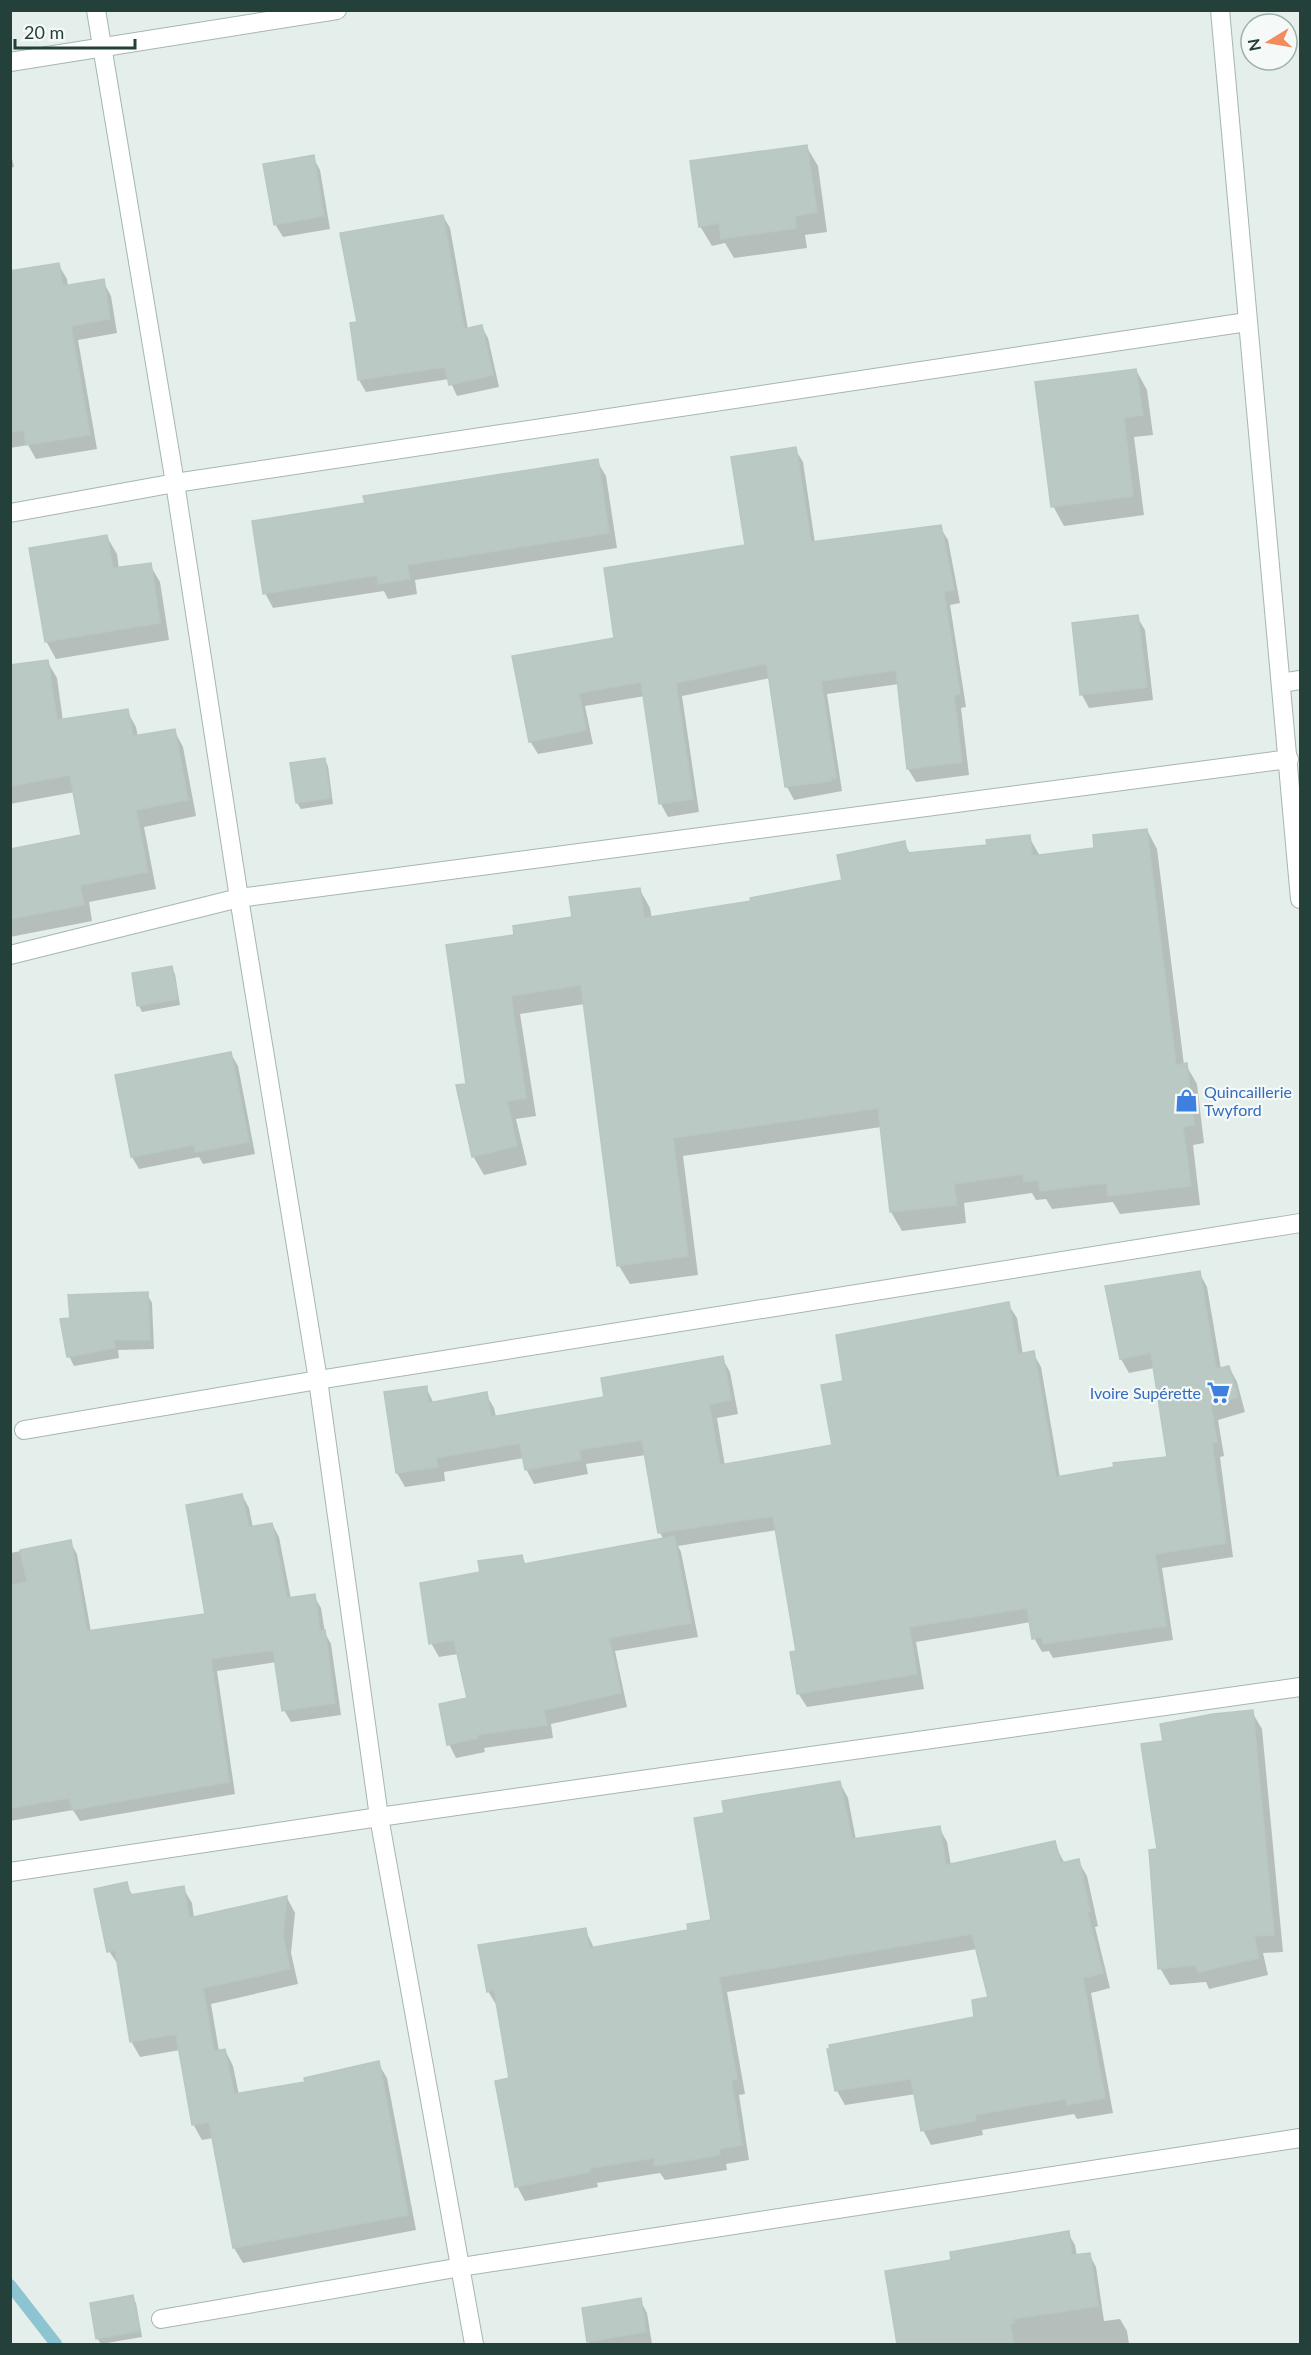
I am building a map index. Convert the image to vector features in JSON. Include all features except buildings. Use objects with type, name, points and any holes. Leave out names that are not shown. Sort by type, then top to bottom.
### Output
[{"type":"street","points":[[96,10],[175,483],[239,898],[318,1380],[380,1817],[474,2344]]},
{"type":"street","points":[[10,62],[337,10]]},
{"type":"street","points":[[1220,10],[1300,887]]},
{"type":"street","points":[[10,513],[175,483],[1248,322]]},
{"type":"street","points":[[1281,683],[1300,681]]},
{"type":"street","points":[[10,955],[239,898],[1289,759]]},
{"type":"street","points":[[24,1430],[318,1380],[1300,1223]]},
{"type":"street","points":[[10,1872],[380,1817],[1300,1687]]},
{"type":"street","points":[[161,2319],[462,2267],[1300,2138]]},
{"type":"waterway","points":[[10,2285],[56,2344]]},
{"type":"place","name":"Quincaillerie Twyford","points":[[1186,1101]]},
{"type":"place","name":"Ivoire Supérette","points":[[1219,1393]]}]
